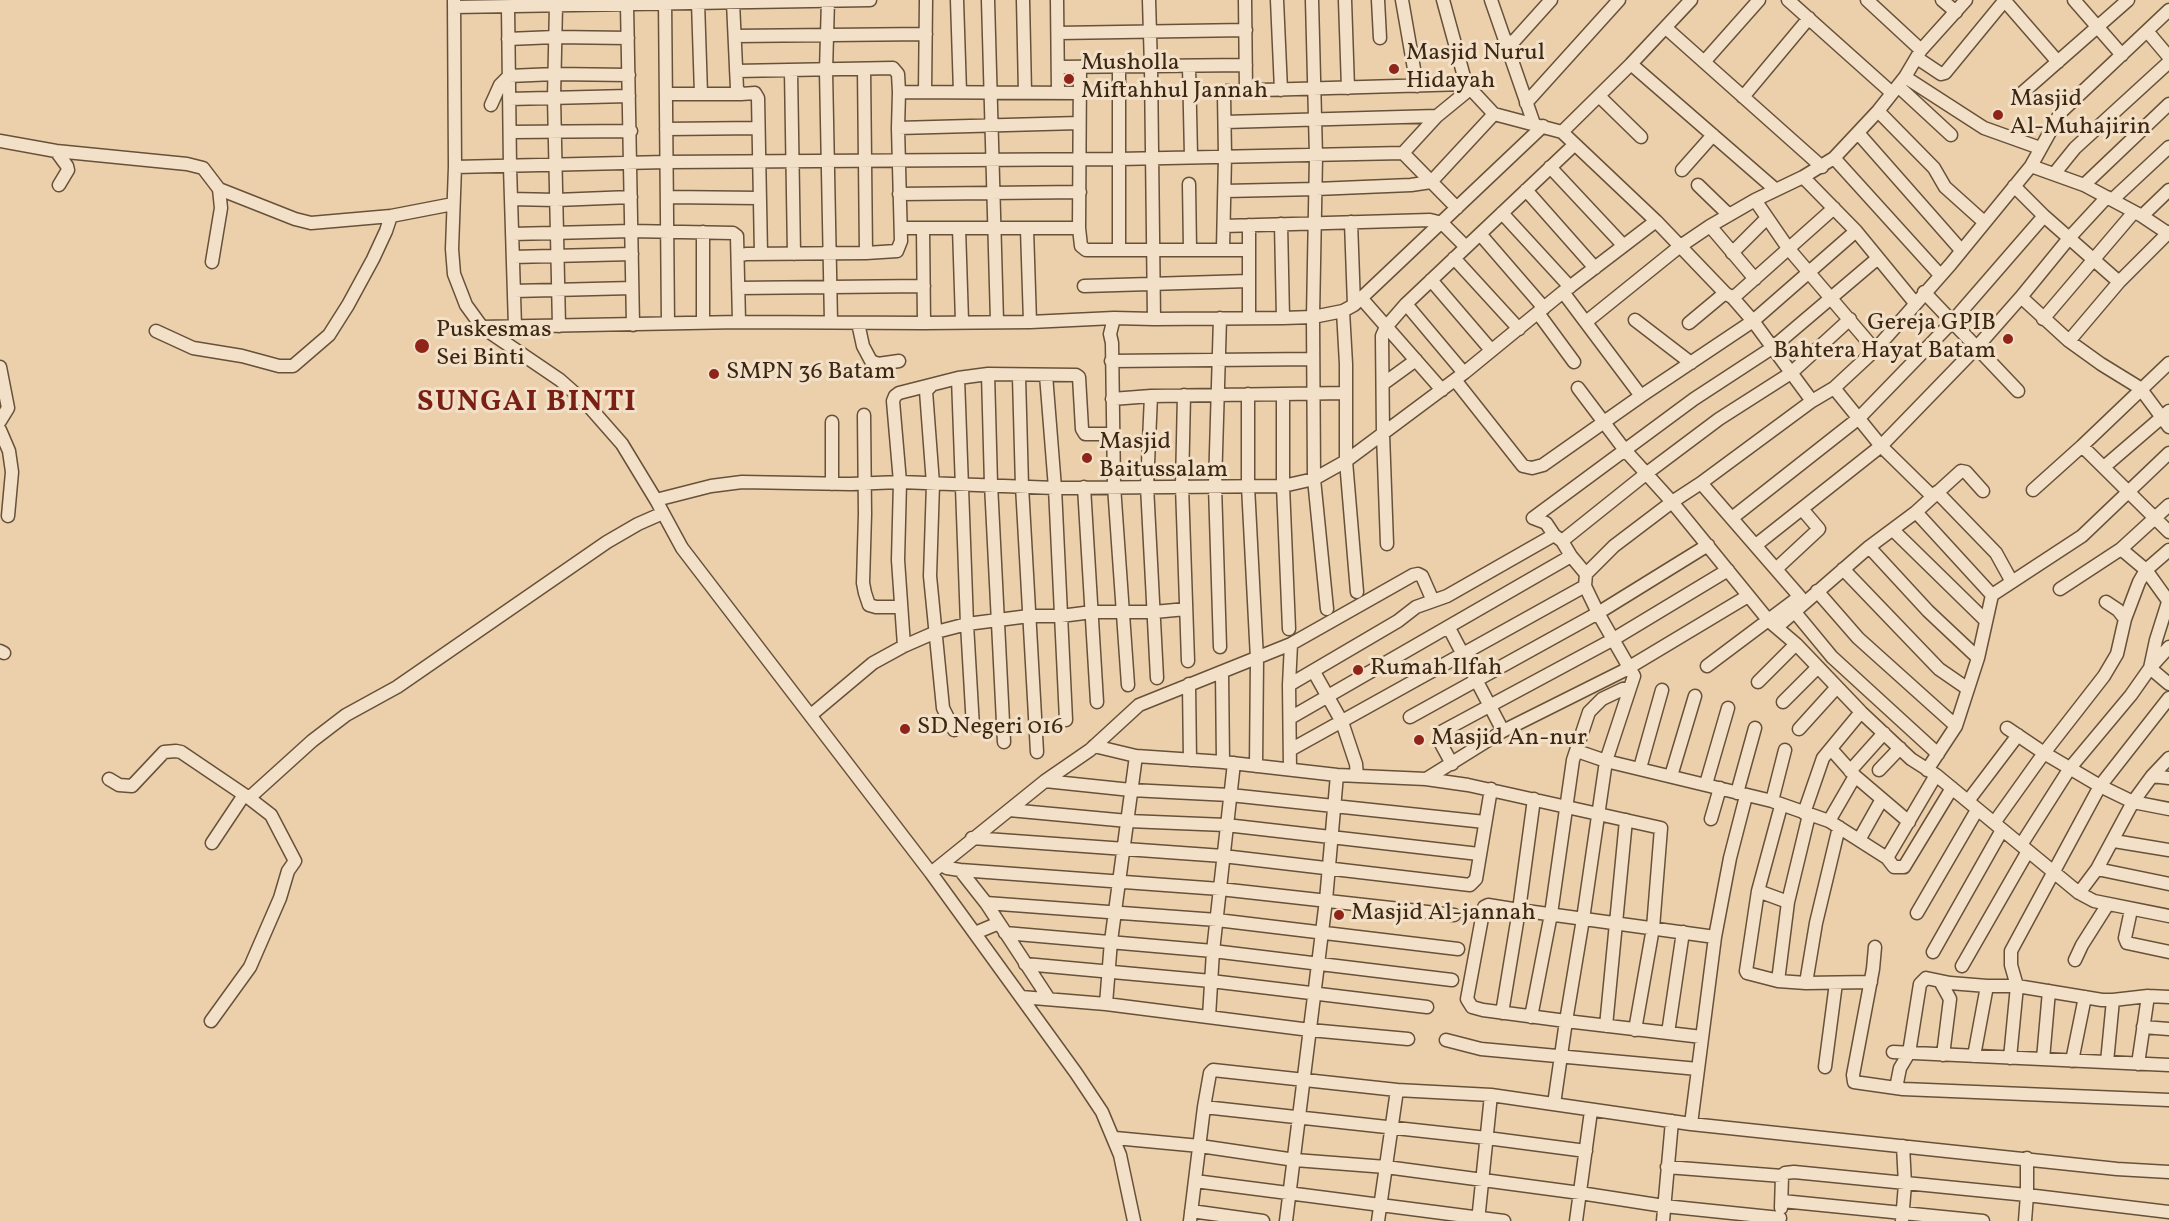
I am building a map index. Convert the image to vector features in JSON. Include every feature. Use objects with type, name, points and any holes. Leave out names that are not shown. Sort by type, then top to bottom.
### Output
[{"type":"street","points":[[828,0],[826,71],[831,322]]},
{"type":"street","points":[[870,0],[665,1],[627,5],[508,7],[454,4],[455,167],[452,249],[454,274],[466,305],[482,327],[560,380],[586,403],[622,444],[682,548],[811,714],[936,869],[975,933],[1083,1082],[1102,1112],[1115,1138],[1134,1221]]},
{"type":"street","points":[[925,92],[926,0]]},
{"type":"street","points":[[957,0],[960,92]]},
{"type":"street","points":[[988,0],[997,321]]},
{"type":"street","points":[[1023,0],[1025,92]]},
{"type":"street","points":[[1058,0],[1058,92]]},
{"type":"street","points":[[1149,0],[1154,319]]},
{"type":"street","points":[[1245,0],[1246,90]]},
{"type":"street","points":[[1277,0],[1281,90]]},
{"type":"street","points":[[1312,0],[1313,90],[1316,120],[1312,393],[1314,479],[1327,609]]},
{"type":"street","points":[[1345,0],[1348,88]]},
{"type":"street","points":[[1378,0],[1380,38]]},
{"type":"street","points":[[1402,0],[1417,86]]},
{"type":"street","points":[[1443,0],[1468,86],[1494,114],[1562,132],[1656,221],[1753,321],[1812,401]]},
{"type":"street","points":[[1491,0],[1526,103],[1539,125]]},
{"type":"street","points":[[1526,103],[1619,0]]},
{"type":"street","points":[[1562,132],[1631,64],[1691,0]]},
{"type":"street","points":[[1704,62],[1759,0]]},
{"type":"street","points":[[1788,0],[1899,85],[1951,135]]},
{"type":"street","points":[[1867,0],[1941,74],[1945,73],[2005,0],[2058,62]]},
{"type":"street","points":[[1942,0],[1956,12]]},
{"type":"street","points":[[1587,322],[1679,247],[1710,226],[1834,158],[1878,111],[1899,85],[1919,54],[1966,0]]},
{"type":"street","points":[[2074,0],[2122,55]]},
{"type":"street","points":[[2021,94],[2128,0]]},
{"type":"street","points":[[2165,0],[2169,5]]},
{"type":"street","points":[[665,1],[668,323]]},
{"type":"street","points":[[698,2],[701,94]]},
{"type":"street","points":[[733,2],[736,71],[738,89],[741,94]]},
{"type":"street","points":[[1506,44],[1515,40],[1547,2]]},
{"type":"street","points":[[556,5],[554,97],[559,326]]},
{"type":"street","points":[[627,5],[633,325]]},
{"type":"street","points":[[508,7],[515,327]]},
{"type":"street","points":[[1290,750],[1586,580],[1614,546],[1812,401],[1834,388],[1875,350],[2031,166],[2061,112],[2169,10]]},
{"type":"street","points":[[1743,97],[1809,18]]},
{"type":"street","points":[[1666,28],[1822,166]]},
{"type":"street","points":[[1058,33],[1246,30]]},
{"type":"street","points":[[2147,31],[2169,57]]},
{"type":"street","points":[[735,36],[926,34]]},
{"type":"street","points":[[508,39],[628,38]]},
{"type":"street","points":[[2054,174],[2075,148],[2169,62]]},
{"type":"street","points":[[1631,64],[1776,190]]},
{"type":"street","points":[[1059,67],[1246,65]]},
{"type":"street","points":[[1119,66],[1119,250]]},
{"type":"street","points":[[1189,66],[1191,156]]},
{"type":"street","points":[[1080,67],[1081,246],[1086,250],[1248,250]]},
{"type":"street","points":[[736,71],[893,68],[898,74],[899,92],[901,228],[901,242],[897,251],[738,256]]},
{"type":"street","points":[[864,69],[866,253]]},
{"type":"street","points":[[791,71],[794,254]]},
{"type":"street","points":[[491,105],[500,85],[509,76],[629,75]]},
{"type":"street","points":[[1899,85],[1954,110],[1984,128],[2040,148]]},
{"type":"street","points":[[1223,249],[1224,95],[1227,91],[1468,86]]},
{"type":"street","points":[[455,167],[666,162],[827,163],[1403,153],[1468,86]]},
{"type":"street","points":[[899,92],[1080,93]]},
{"type":"street","points":[[666,94],[755,93],[758,99],[760,254]]},
{"type":"street","points":[[509,99],[629,96]]},
{"type":"street","points":[[1599,96],[1641,137]]},
{"type":"street","points":[[2084,185],[2169,104]]},
{"type":"street","points":[[1878,111],[1934,168],[1945,187],[1984,222]]},
{"type":"street","points":[[1225,191],[1411,185],[1431,182],[1494,114]]},
{"type":"street","points":[[1225,122],[1437,117]]},
{"type":"street","points":[[898,128],[1080,123]]},
{"type":"street","points":[[482,327],[703,322],[1030,322],[1113,318],[1313,317],[1353,305],[1442,223],[1539,125]]},
{"type":"street","points":[[666,129],[758,128]]},
{"type":"street","points":[[510,132],[631,131]]},
{"type":"street","points":[[1858,133],[1961,250]]},
{"type":"street","points":[[1682,170],[1713,135]]},
{"type":"street","points":[[0,141],[56,152],[187,164],[203,168],[219,189],[311,223],[391,216],[453,204]]},
{"type":"street","points":[[1387,544],[1382,336],[1386,327],[1406,304],[1574,145]]},
{"type":"street","points":[[1755,545],[1881,446],[1977,347],[2070,237],[2109,199],[2169,147]]},
{"type":"street","points":[[56,152],[68,170],[59,185]]},
{"type":"street","points":[[1403,153],[1457,208]]},
{"type":"street","points":[[1834,158],[1940,274]]},
{"type":"street","points":[[2031,166],[2084,185],[2169,233],[2120,282],[2069,341]]},
{"type":"street","points":[[1550,167],[1623,245]]},
{"type":"street","points":[[1803,177],[1856,231],[1915,303]]},
{"type":"street","points":[[1189,184],[1190,249]]},
{"type":"street","points":[[1698,185],[1729,215]]},
{"type":"street","points":[[2014,186],[2044,216],[2120,282]]},
{"type":"street","points":[[212,262],[221,208],[219,189]]},
{"type":"street","points":[[1526,190],[1595,268]]},
{"type":"street","points":[[2043,319],[2094,259],[2138,214],[2169,190]]},
{"type":"street","points":[[899,194],[1080,192]]},
{"type":"street","points":[[511,199],[631,197]]},
{"type":"street","points":[[667,197],[758,198]]},
{"type":"street","points":[[1755,200],[1788,248],[1875,350]]},
{"type":"street","points":[[1689,322],[1755,279],[1834,208]]},
{"type":"street","points":[[1502,213],[1567,289],[1587,322],[1641,396]]},
{"type":"street","points":[[156,331],[193,348],[242,356],[279,366],[293,366],[329,336],[368,268],[391,216]]},
{"type":"street","points":[[1732,518],[1859,418],[1952,322],[2044,216]]},
{"type":"street","points":[[1732,253],[1767,218]]},
{"type":"street","points":[[1224,225],[1430,220],[1442,223],[1466,247]]},
{"type":"street","points":[[656,500],[711,486],[742,482],[865,484],[900,482],[1055,488],[1283,486],[1314,479],[1346,461],[1442,390],[1656,221]]},
{"type":"street","points":[[1351,222],[1353,305],[1346,393],[1346,461],[1357,592]]},
{"type":"street","points":[[1281,224],[1282,318]]},
{"type":"street","points":[[1249,225],[1249,318]]},
{"type":"street","points":[[1710,226],[1755,279]]},
{"type":"street","points":[[901,228],[1080,228]]},
{"type":"street","points":[[959,228],[962,321]]},
{"type":"street","points":[[923,229],[924,322]]},
{"type":"street","points":[[1027,229],[1030,322]]},
{"type":"street","points":[[512,234],[631,231],[733,232],[737,236],[739,322]]},
{"type":"street","points":[[1406,304],[1523,466],[1532,468],[1543,465],[1753,321],[1856,231]]},
{"type":"street","points":[[703,232],[703,322]]},
{"type":"street","points":[[1479,234],[1541,311],[1574,362]]},
{"type":"street","points":[[513,257],[632,254]]},
{"type":"street","points":[[1454,258],[1519,329]]},
{"type":"street","points":[[1554,1104],[1606,761],[1634,676],[1612,640],[1598,613],[1586,580],[1571,556],[1546,523],[1533,518],[1694,399],[1772,348],[1878,258]]},
{"type":"street","points":[[1431,280],[1491,350]]},
{"type":"street","points":[[1084,286],[1248,281]]},
{"type":"street","points":[[738,288],[924,286]]},
{"type":"street","points":[[514,291],[632,288]]},
{"type":"street","points":[[1924,292],[2018,390]]},
{"type":"street","points":[[2021,297],[2069,341],[2140,388],[2167,418],[2104,467]]},
{"type":"street","points":[[1353,305],[1386,327],[1442,390]]},
{"type":"street","points":[[1113,318],[1110,334],[1114,486],[1128,685]]},
{"type":"street","points":[[1220,318],[1215,486],[1220,647]]},
{"type":"street","points":[[1289,685],[1398,621],[1416,607],[1447,596],[1558,538],[1719,418],[1791,373],[1850,319]]},
{"type":"street","points":[[1635,320],[1691,363]]},
{"type":"street","points":[[858,323],[863,346],[871,361],[878,364],[899,361]]},
{"type":"street","points":[[1111,361],[1313,359]]},
{"type":"street","points":[[1383,384],[1416,360]]},
{"type":"street","points":[[2033,490],[2169,363]]},
{"type":"street","points":[[0,367],[8,398],[8,408],[0,421]]},
{"type":"street","points":[[904,646],[898,560],[900,482],[893,401],[899,393],[958,378],[988,374],[1076,375],[1079,377],[1082,429],[1085,434],[1112,434]]},
{"type":"street","points":[[988,374],[1004,742]]},
{"type":"street","points":[[1016,375],[1019,377],[1022,486],[1037,752]]},
{"type":"street","points":[[1046,375],[1055,488],[1066,720]]},
{"type":"street","points":[[958,378],[973,727]]},
{"type":"street","points":[[931,386],[926,391],[933,484],[930,576],[943,708],[954,730]]},
{"type":"street","points":[[1578,388],[1624,449],[1647,472],[1773,624],[1911,759],[1932,772],[2079,893],[2094,901],[2169,916]]},
{"type":"street","points":[[1834,388],[1881,446],[1935,494],[1995,553],[2012,582]]},
{"type":"street","points":[[1112,399],[1217,394],[1346,393]]},
{"type":"street","points":[[1248,394],[1248,486],[1257,659],[1256,766]]},
{"type":"street","points":[[1283,394],[1283,486],[1289,628]]},
{"type":"street","points":[[1184,395],[1182,486],[1188,661]]},
{"type":"street","points":[[1151,396],[1147,486],[1156,678]]},
{"type":"street","points":[[864,415],[863,583],[869,605],[901,607]]},
{"type":"street","points":[[832,422],[832,484]]},
{"type":"street","points":[[0,430],[9,451],[12,472],[8,516]]},
{"type":"street","points":[[2082,446],[2169,532]]},
{"type":"street","points":[[1887,858],[1910,822],[1938,754],[1956,726],[1978,658],[1992,595],[2082,536],[2169,453]]},
{"type":"street","points":[[1707,666],[1794,611],[1873,544],[1916,513],[1962,471],[1983,491]]},
{"type":"street","points":[[1701,483],[1800,597]]},
{"type":"street","points":[[1084,487],[1097,702]]},
{"type":"street","points":[[2060,589],[2121,549],[2169,505]]},
{"type":"street","points":[[1776,569],[1819,529],[1802,509]]},
{"type":"street","points":[[212,843],[246,796],[346,716],[397,687],[607,542],[663,513]]},
{"type":"street","points":[[1916,513],[1992,595]]},
{"type":"street","points":[[1893,530],[1986,621]]},
{"type":"street","points":[[1773,624],[1863,542],[1873,544],[1928,611],[1978,658]]},
{"type":"street","points":[[1410,717],[1598,613],[1708,544]]},
{"type":"street","points":[[2121,549],[2145,570],[2169,601],[2150,668]]},
{"type":"street","points":[[1933,952],[1998,826],[2044,753],[2104,676],[2117,654],[2134,592],[2145,570],[2169,550]]},
{"type":"street","points":[[1290,718],[1571,556]]},
{"type":"street","points":[[1843,569],[1939,669],[1968,689]]},
{"type":"street","points":[[1452,764],[1439,740],[1441,732],[1612,640],[1728,570]]},
{"type":"street","points":[[936,869],[972,838],[1094,746],[1138,705],[1291,644],[1413,575],[1422,576],[1433,601]]},
{"type":"street","points":[[1817,591],[1858,638],[1956,726]]},
{"type":"street","points":[[1426,779],[1503,731],[1629,667],[1748,596]]},
{"type":"street","points":[[2106,602],[2118,610],[2125,619]]},
{"type":"street","points":[[811,714],[873,663],[936,632],[967,624],[1029,616],[1186,609]]},
{"type":"street","points":[[1794,611],[1832,657],[1938,754]]},
{"type":"street","points":[[1449,628],[1503,731]]},
{"type":"street","points":[[1290,769],[1291,644]]},
{"type":"street","points":[[1758,682],[1796,644]]},
{"type":"street","points":[[1962,966],[2024,848],[2070,768],[2169,646]]},
{"type":"street","points":[[1783,702],[1818,667]]},
{"type":"street","points":[[2150,668],[2169,684]]},
{"type":"street","points":[[1209,1017],[1213,951],[1230,795],[1222,672]]},
{"type":"street","points":[[1314,672],[1342,722],[1356,764],[1357,776]]},
{"type":"street","points":[[1189,684],[1190,760]]},
{"type":"street","points":[[1799,729],[1837,687]]},
{"type":"street","points":[[1531,1017],[1551,915],[1573,760],[1589,712],[1602,699],[1623,688],[1630,688]]},
{"type":"street","points":[[1640,768],[1662,690]]},
{"type":"street","points":[[1671,776],[1695,696]]},
{"type":"street","points":[[2010,1058],[2017,986],[2011,965],[2011,951],[2100,786],[2169,698]]},
{"type":"street","points":[[1706,784],[1728,708]]},
{"type":"street","points":[[1778,981],[1788,902],[1807,814],[1823,758],[1861,712]]},
{"type":"street","points":[[1691,1124],[1715,937],[1755,728]]},
{"type":"street","points":[[2007,728],[2100,786],[2133,802],[2169,809]]},
{"type":"street","points":[[1806,983],[1834,824],[1853,774],[1884,733]]},
{"type":"street","points":[[1917,913],[1973,805],[2018,735]]},
{"type":"street","points":[[1094,746],[1136,756],[1337,775],[1426,779],[1491,789],[1661,828],[1653,928],[1635,1030]]},
{"type":"street","points":[[1880,770],[1900,748]]},
{"type":"street","points":[[1831,749],[1853,774],[1910,822]]},
{"type":"street","points":[[1785,750],[1777,803],[1758,891],[1746,970],[1778,981],[1871,982]]},
{"type":"street","points":[[109,779],[119,785],[132,786],[164,752],[176,751],[271,815],[296,861],[288,871],[280,898],[250,967],[211,1021]]},
{"type":"street","points":[[1577,751],[1606,761],[1777,803],[1834,824],[1887,858],[1894,867],[1904,867],[1952,788]]},
{"type":"street","points":[[1106,1004],[1111,941],[1136,756]]},
{"type":"street","points":[[2079,893],[2114,841],[2133,802],[2169,758]]},
{"type":"street","points":[[1286,1221],[1326,900],[1337,775]]},
{"type":"street","points":[[2152,776],[2169,778]]},
{"type":"street","points":[[1045,782],[1131,790],[1230,795],[1485,822]]},
{"type":"street","points":[[1711,819],[1720,788]]},
{"type":"street","points":[[972,838],[1223,856],[1470,885],[1476,879],[1491,789]]},
{"type":"street","points":[[1502,1013],[1534,799]]},
{"type":"street","points":[[1858,840],[1882,799]]},
{"type":"street","points":[[1009,810],[1226,825],[1479,854]]},
{"type":"street","points":[[1606,1026],[1626,820]]},
{"type":"street","points":[[2114,841],[2169,850]]},
{"type":"street","points":[[936,869],[1220,889],[1454,915]]},
{"type":"street","points":[[2097,869],[2169,884]]},
{"type":"street","points":[[960,870],[986,903],[1049,999]]},
{"type":"street","points":[[1758,891],[1788,902]]},
{"type":"street","points":[[986,903],[1217,920],[1458,948]]},
{"type":"street","points":[[2075,960],[2108,904]]},
{"type":"street","points":[[1702,1038],[1502,1013],[1472,1007],[1467,999],[1484,907],[1488,905],[1715,937]]},
{"type":"street","points":[[2131,910],[2125,938],[2127,943],[2169,952]]},
{"type":"street","points":[[975,933],[1002,928],[1452,980]]},
{"type":"street","points":[[1668,1033],[1683,932]]},
{"type":"street","points":[[1875,947],[1871,982],[1853,1075],[1854,1083],[1896,1088],[2169,1100]]},
{"type":"street","points":[[1025,964],[1211,981],[1427,1007]]},
{"type":"street","points":[[1896,1088],[1900,1068],[1909,1053],[1920,984],[1926,978],[1987,986],[2017,986],[2113,1000],[2148,996],[2169,997]]},
{"type":"street","points":[[1940,981],[1950,999],[1943,1055]]},
{"type":"street","points":[[1825,1067],[1836,983]]},
{"type":"street","points":[[1974,1056],[1987,986]]},
{"type":"street","points":[[2043,1059],[2049,991]]},
{"type":"street","points":[[2138,1064],[2148,996]]},
{"type":"street","points":[[1021,997],[1106,1004],[1310,1030],[1408,1039]]},
{"type":"street","points":[[2072,1061],[2085,997]]},
{"type":"street","points":[[2107,1062],[2113,1000]]},
{"type":"street","points":[[2143,1027],[2169,1029]]},
{"type":"street","points":[[1446,1040],[1481,1048],[1698,1069]]},
{"type":"street","points":[[1893,1052],[2169,1065]]},
{"type":"street","points":[[1263,1221],[1190,1216],[1204,1107],[1210,1073],[1213,1070],[1397,1090],[1491,1095],[1691,1124],[2117,1169],[2169,1172]]},
{"type":"street","points":[[1378,1221],[1397,1090]]},
{"type":"street","points":[[1478,1219],[1491,1095]]},
{"type":"street","points":[[1204,1107],[1586,1151]]},
{"type":"street","points":[[1576,1221],[1591,1111]]},
{"type":"street","points":[[1663,1221],[1672,1121]]},
{"type":"street","points":[[1115,1138],[1200,1146],[1295,1160],[1386,1167],[1780,1220],[1782,1176]]},
{"type":"street","points":[[1903,1146],[1905,1184],[1903,1217]]},
{"type":"street","points":[[2025,1221],[2027,1158]]},
{"type":"street","points":[[1667,1167],[1782,1176],[1785,1173],[1794,1173],[2027,1195],[2169,1212]]},
{"type":"street","points":[[1195,1181],[1504,1221]]},
{"type":"street","points":[[1782,1201],[1903,1217],[1983,1221]]},
{"type":"place","name":"Masjid Nurul Hidayah","points":[[1394,69]]},
{"type":"place","name":"Musholla Miftahhul Jannah","points":[[1069,79]]},
{"type":"place","name":"Masjid Al-Muhajirin","points":[[1998,115]]},
{"type":"place","name":"Gereja GPIB Bahtera Hayat Batam","points":[[2008,339]]},
{"type":"place","name":"Puskesmas Sei Binti","points":[[422,346]]},
{"type":"place","name":"SMPN 36 Batam","points":[[714,374]]},
{"type":"place","name":"Masjid Baitussalam","points":[[1087,458]]},
{"type":"place","name":"Rumah Ilfah","points":[[1358,670]]},
{"type":"place","name":"SD Negeri 016","points":[[905,729]]},
{"type":"place","name":"Masjid An-nur","points":[[1419,740]]},
{"type":"place","name":"Masjid Al-jannah","points":[[1339,915]]},
{"type":"district","name":"SUNGAI BINTI","points":[[527,404]]}]
